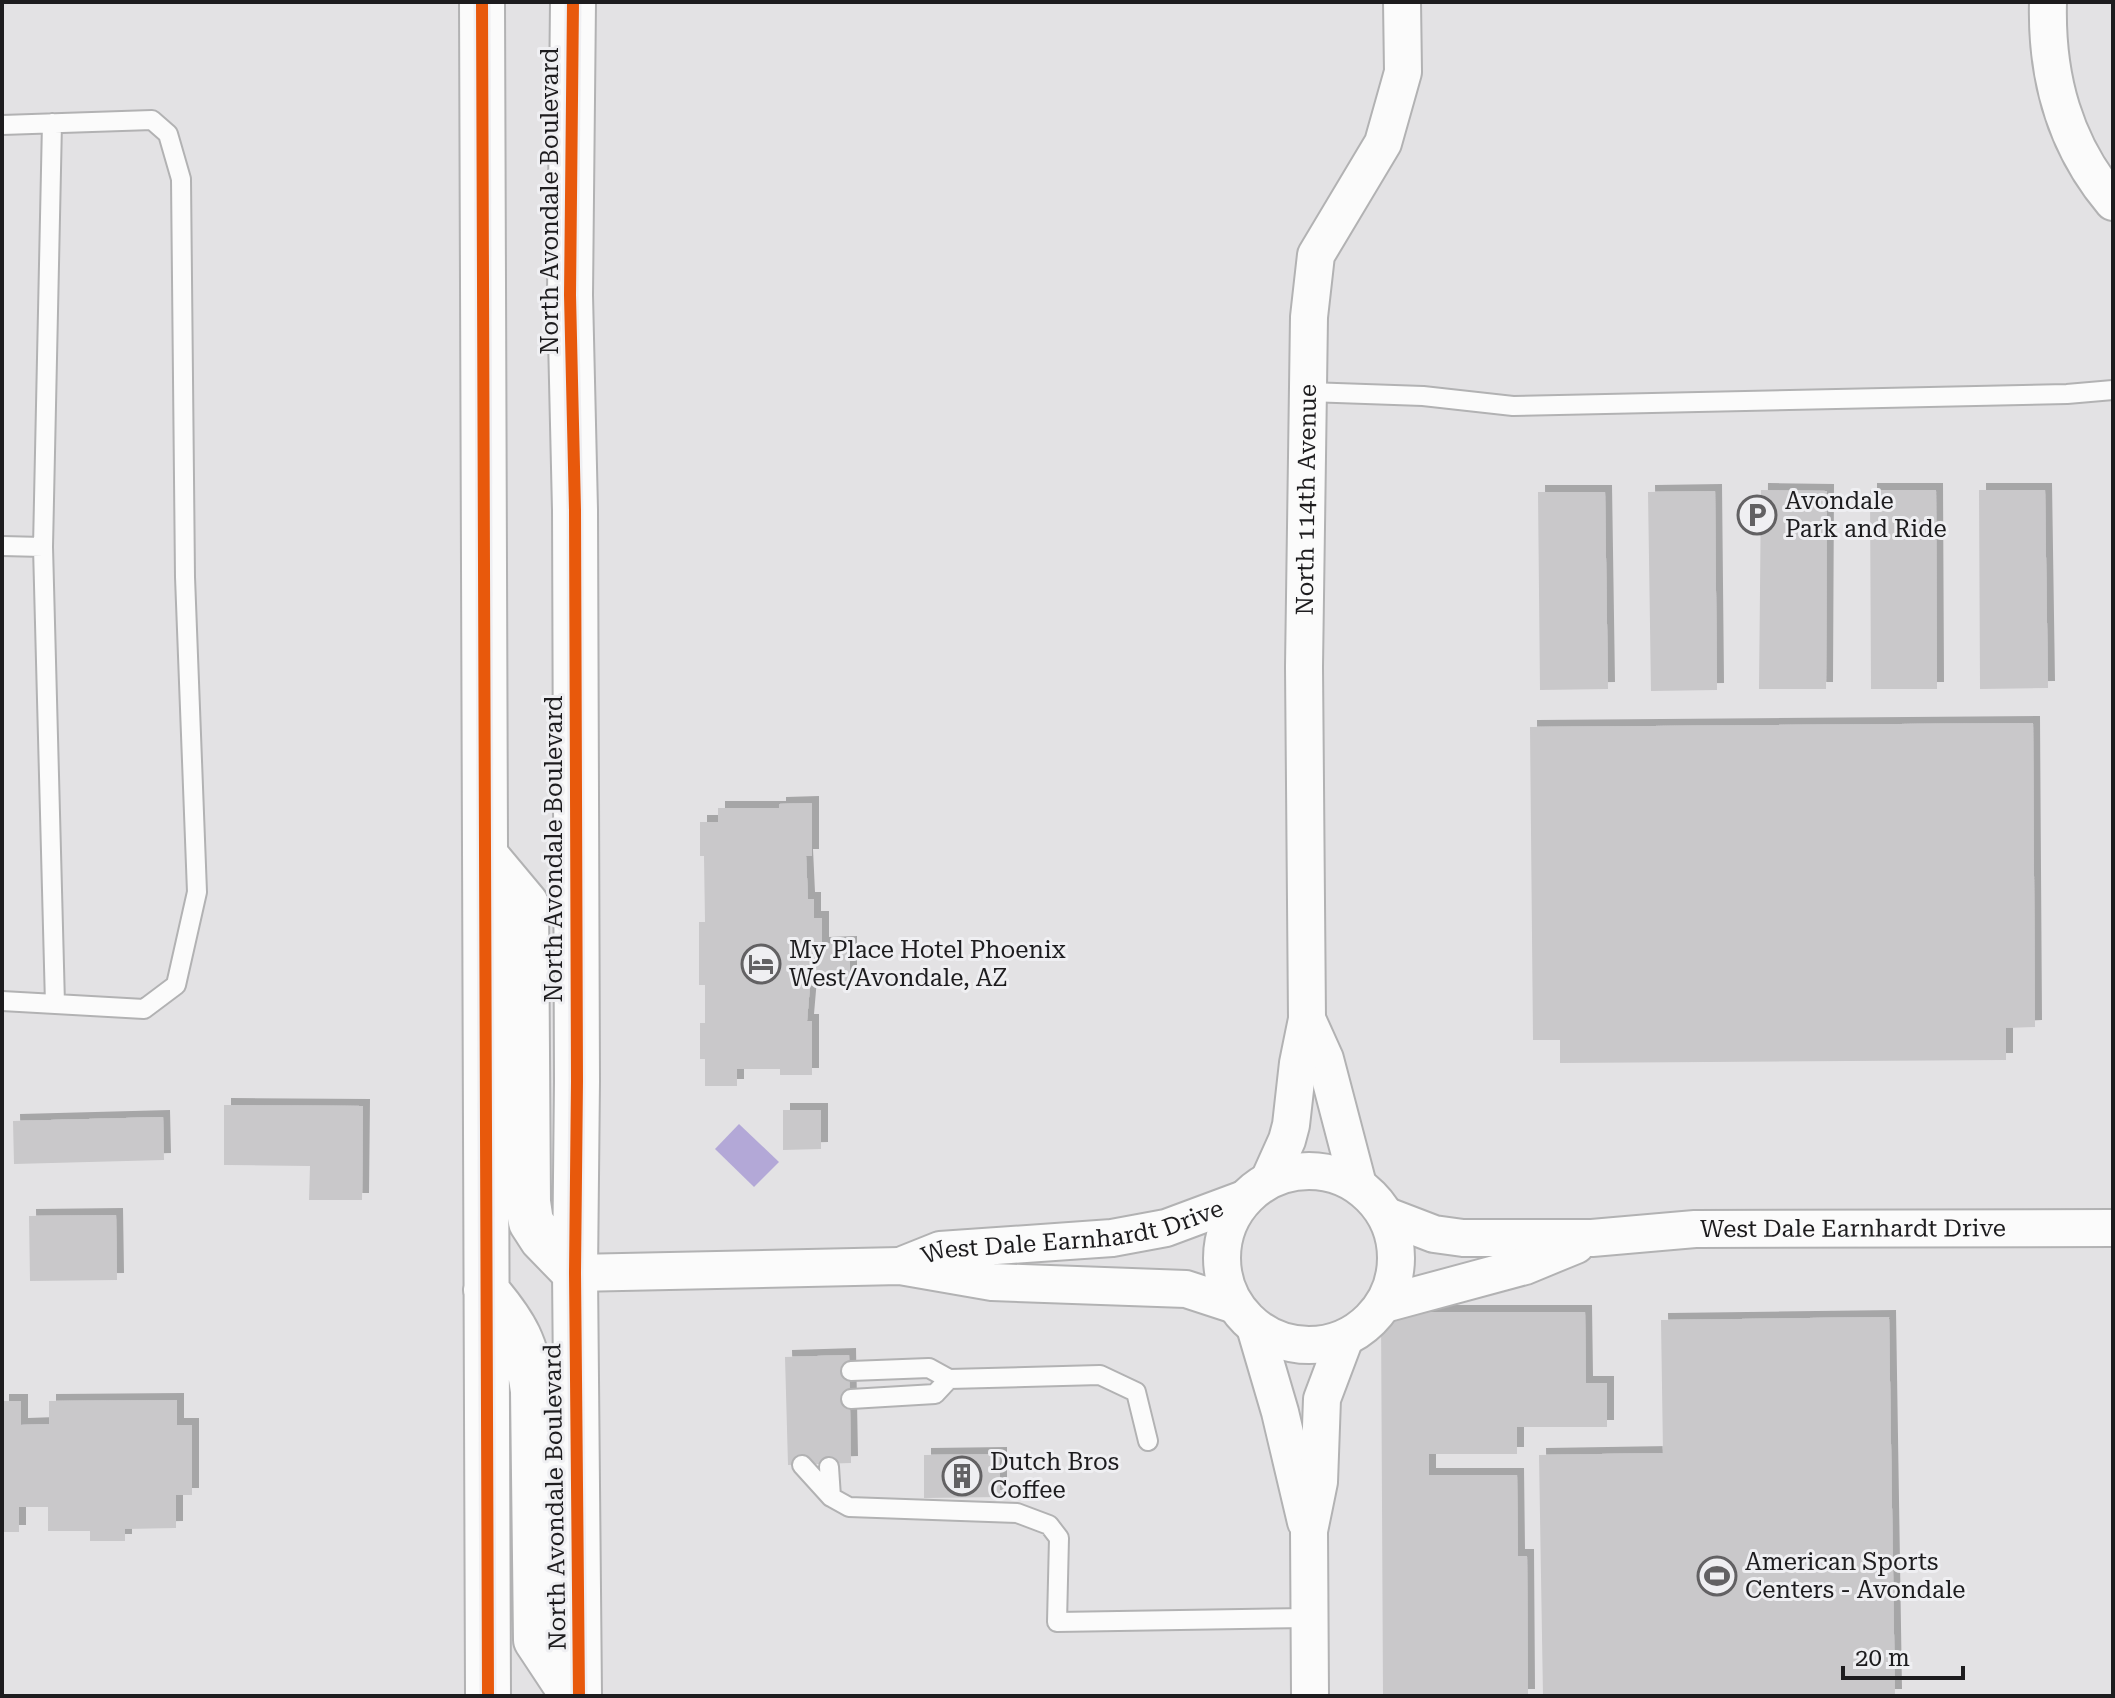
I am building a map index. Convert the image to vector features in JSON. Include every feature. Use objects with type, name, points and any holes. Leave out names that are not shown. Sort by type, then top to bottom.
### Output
[{"type":"main road","points":[[482,2],[488,1696]]},
{"type":"main road","name":"North Avondale Boulevard","points":[[573,2],[570,295],[575,510],[576,1696]]},
{"type":"main road","points":[[485,855],[526,904],[528,1202],[531,1222],[542,1239],[575,1273]]},
{"type":"main road","points":[[486,1290],[511,1318],[529,1363],[533,1391],[536,1640],[576,1696]]},
{"type":"street","name":"North 114th Avenue","points":[[1307,1019],[1304,667],[1309,317],[1316,255],[1383,143],[1403,72],[1402,2]]},
{"type":"street","points":[[2048,2],[2049,47],[2067,128],[2091,175],[2113,202]]},
{"type":"street","points":[[1307,1019],[1325,1059],[1358,1185]]},
{"type":"street","points":[[1256,1189],[1287,1140],[1307,1019]]},
{"type":"street","name":"West Dale Earnhardt Drive","points":[[575,1273],[900,1266],[992,1282],[1186,1289],[1245,1316],[1276,1339],[1299,1345],[1322,1345],[1345,1338],[1367,1324],[1384,1304],[1395,1276],[1397,1246],[1387,1216],[1375,1199],[1358,1185],[1337,1175],[1314,1170],[1291,1172],[1166,1228],[1112,1238],[940,1250],[900,1266]]},
{"type":"street","name":"West Dale Earnhardt Drive","points":[[1245,1316],[1225,1284],[1221,1262],[1223,1239],[1231,1218],[1256,1189]]},
{"type":"street","name":"West Dale Earnhardt Drive","points":[[1387,1216],[1434,1234],[1463,1238],[1592,1238],[1695,1229],[2113,1228]]},
{"type":"street","name":"West Dale Earnhardt Drive","points":[[1384,1304],[1525,1266],[1592,1238]]},
{"type":"street","points":[[1245,1316],[1280,1412],[1309,1531]]},
{"type":"street","points":[[1310,1696],[1309,1531],[1319,1482],[1322,1399],[1345,1338]]},
{"type":"lane","points":[[2,125],[152,120],[168,134],[181,179],[185,577],[197,892],[176,985],[144,1009],[2,1001]]},
{"type":"lane","points":[[52,123],[43,547],[55,1004]]},
{"type":"lane","points":[[1308,392],[1423,396],[1513,406],[2093,393],[2113,390]]},
{"type":"lane","points":[[2,546],[43,547]]},
{"type":"lane","points":[[851,1371],[929,1368],[949,1379],[1100,1375],[1136,1392],[1148,1441]]},
{"type":"lane","points":[[851,1399],[935,1394],[949,1379]]},
{"type":"lane","points":[[802,1465],[831,1497],[849,1507],[1017,1513],[1049,1525],[1059,1538],[1057,1622],[1309,1618]]},
{"type":"lane","points":[[829,1467],[831,1497]]},
{"type":"shaded area","points":[[739,1124],[779,1162],[754,1187],[715,1149]]},
{"type":"building","points":[[1761,490],[1827,491],[1826,689],[1759,689]]},
{"type":"building","points":[[1870,490],[1936,490],[1937,689],[1871,689]]},
{"type":"building","points":[[1979,490],[2045,490],[2048,688],[1980,689]]},
{"type":"building","points":[[1715,491],[1717,690],[1651,691],[1648,492]]},
{"type":"building","points":[[1538,492],[1605,492],[1608,689],[1540,690]]},
{"type":"building","points":[[2033,723],[2035,1027],[2006,1028],[2006,1060],[1560,1063],[1560,1040],[1533,1040],[1530,727]]},
{"type":"building","name":"My Place Hotel Phoenix West/Avondale, AZ","points":[[812,803],[812,856],[806,856],[808,899],[814,899],[814,918],[822,918],[822,944],[850,943],[850,983],[810,986],[807,1021],[812,1021],[812,1075],[780,1075],[780,1069],[737,1069],[737,1086],[705,1086],[705,1059],[700,1059],[700,1023],[705,1023],[705,985],[699,985],[699,922],[705,922],[700,822],[718,822],[718,808],[779,808],[779,804]]},
{"type":"building","points":[[224,1105],[363,1106],[362,1200],[309,1200],[310,1166],[224,1165]]},
{"type":"building","points":[[783,1110],[821,1110],[821,1149],[783,1150]]},
{"type":"building","points":[[163,1117],[164,1160],[14,1164],[13,1121]]},
{"type":"building","points":[[116,1215],[117,1280],[30,1281],[29,1216]]},
{"type":"building","points":[[1381,1312],[1585,1312],[1586,1383],[1607,1383],[1607,1427],[1517,1427],[1517,1454],[1429,1454],[1429,1475],[1517,1475],[1518,1556],[1527,1556],[1528,1696],[1383,1696]]},
{"type":"building","name":"American Sports Centers - Avondale","points":[[1889,1317],[1895,1696],[1543,1696],[1539,1455],[1663,1453],[1661,1320]]},
{"type":"building","points":[[849,1355],[851,1463],[788,1465],[785,1357]]},
{"type":"building","points":[[177,1400],[177,1425],[192,1425],[192,1495],[176,1495],[176,1528],[125,1529],[125,1541],[90,1541],[90,1531],[48,1531],[48,1507],[19,1507],[19,1532],[2,1532],[2,1401],[21,1401],[21,1425],[49,1424],[49,1401]]},
{"type":"building","name":"Dutch Bros Coffee","points":[[1000,1454],[1000,1497],[924,1498],[924,1455]]},
{"type":"cycle path","points":[[482,2],[488,1696]]},
{"type":"cycle path","points":[[573,2],[570,295],[575,510],[575,1273],[579,1696]]},
{"type":"place","name":"Avondale Park and Ride","points":[[1757,515]]},
{"type":"place","name":"My Place Hotel Phoenix West/Avondale, AZ","points":[[761,964]]},
{"type":"place","name":"Dutch Bros Coffee","points":[[962,1476]]},
{"type":"place","name":"American Sports Centers - Avondale","points":[[1717,1576]]}]
